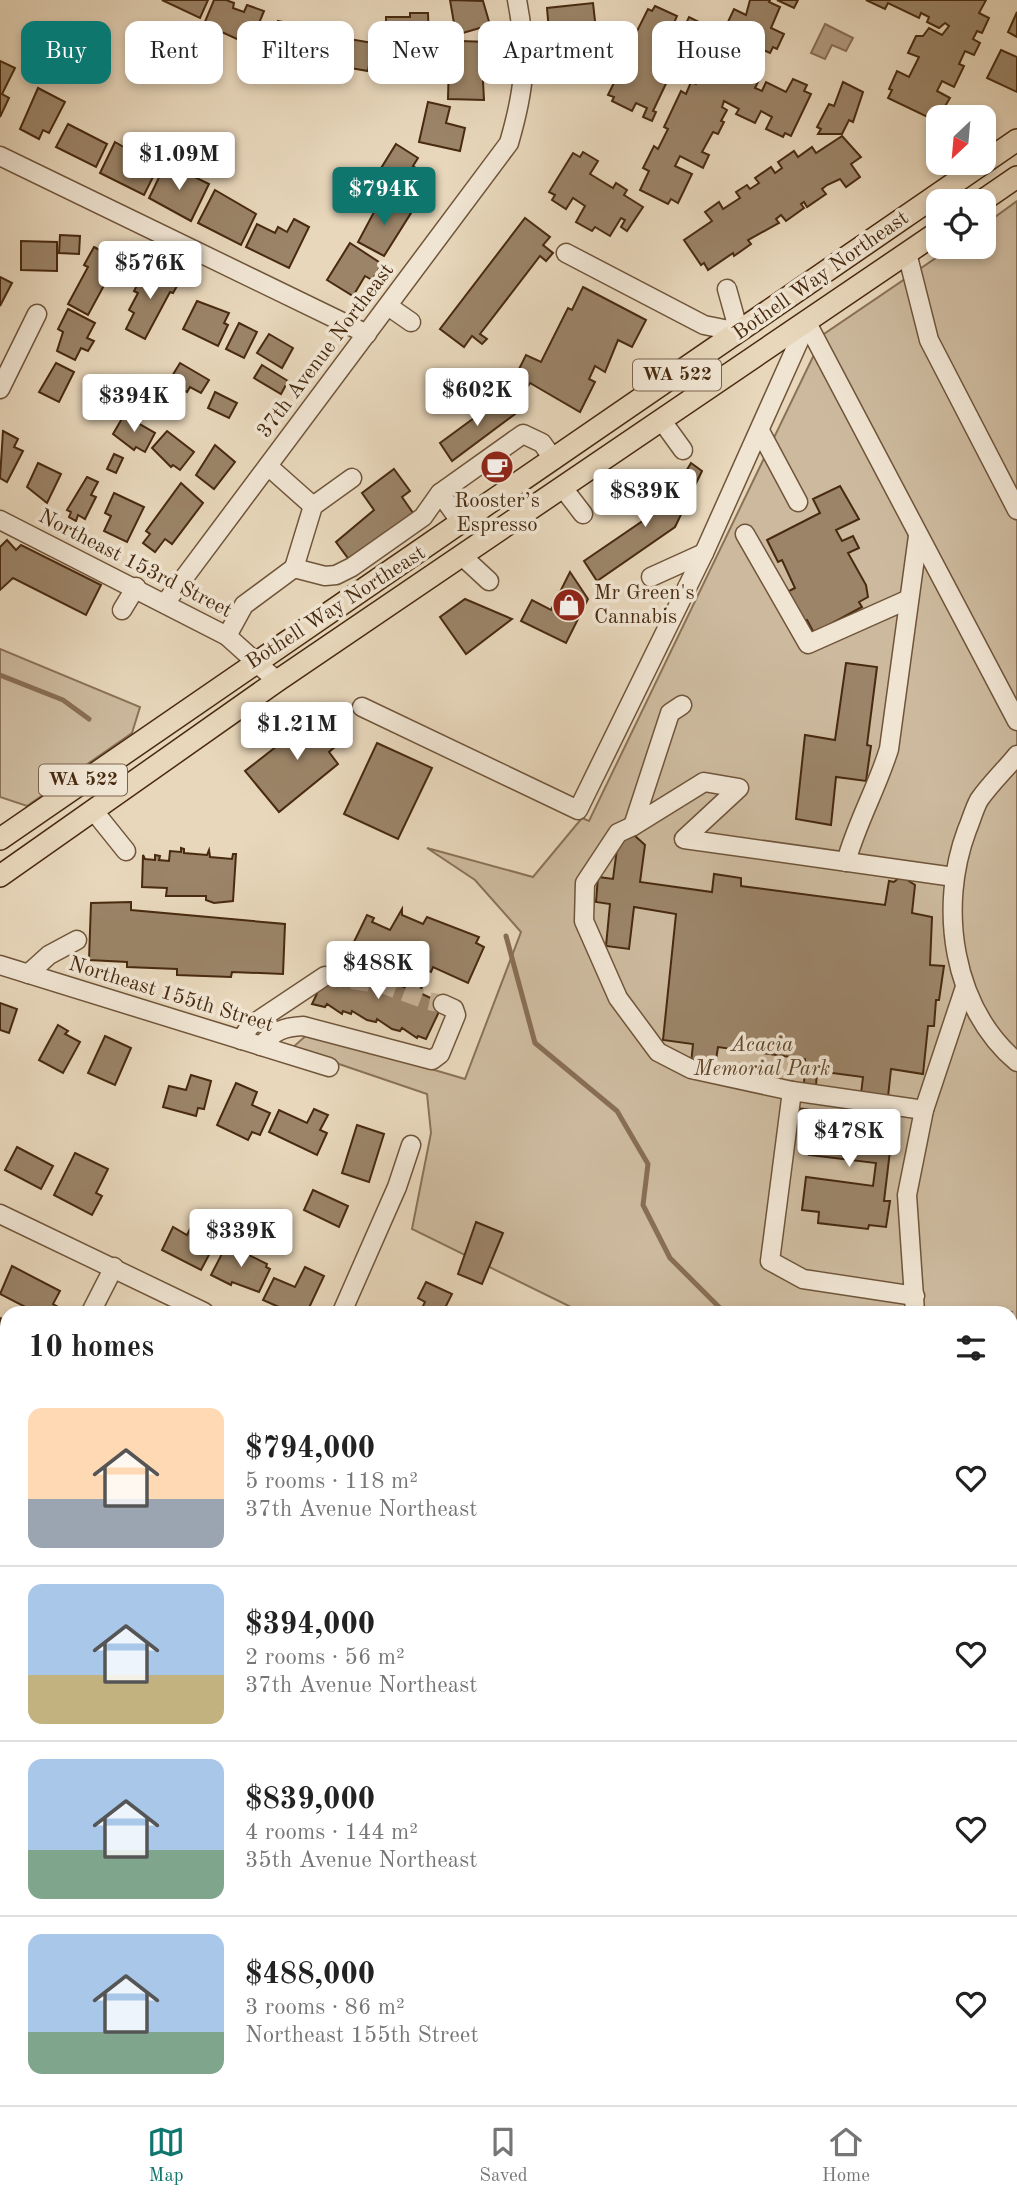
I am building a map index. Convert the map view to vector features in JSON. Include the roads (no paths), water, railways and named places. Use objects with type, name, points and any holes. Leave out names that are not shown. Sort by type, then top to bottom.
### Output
[{"type":"main road","name":"Bothell Way Northeast","points":[[996,152],[1017,140]]},
{"type":"main road","name":"Bothell Way Northeast","points":[[953,189],[968,175]]},
{"type":"main road","points":[[996,191],[1017,177]]},
{"type":"main road","name":"Bothell Way Northeast","points":[[0,839],[257,660],[462,524],[739,332],[926,210]]},
{"type":"main road","points":[[807,323],[803,303],[926,212]]},
{"type":"main road","name":"Bothell Way Northeast","points":[[0,876],[277,681],[926,240]]},
{"type":"main road","points":[[662,422],[654,407],[736,350],[739,332]]},
{"type":"street","name":"37th Avenue Northeast","points":[[166,602],[509,143],[523,96],[525,56],[517,0]]},
{"type":"street","points":[[0,156],[367,334]]},
{"type":"street","points":[[566,253],[704,325],[739,332],[727,289]]},
{"type":"street","points":[[907,253],[929,340],[1015,501]]},
{"type":"street","points":[[388,306],[411,322]]},
{"type":"street","points":[[0,390],[37,314]]},
{"type":"street","points":[[362,707],[578,810],[704,553],[807,323]]},
{"type":"street","points":[[807,323],[865,451],[918,536],[1017,722]]},
{"type":"street","points":[[662,422],[683,450]]},
{"type":"street","points":[[760,432],[798,502]]},
{"type":"street","points":[[294,568],[325,576],[336,575],[352,567],[423,517],[440,494],[523,434],[542,443],[554,460]]},
{"type":"street","points":[[268,466],[313,506]]},
{"type":"street","points":[[227,636],[244,606],[294,568],[313,506],[352,478]]},
{"type":"street","points":[[563,488],[583,514]]},
{"type":"street","points":[[440,494],[462,524]]},
{"type":"street","name":"Northeast 153rd Street","points":[[0,520],[166,602],[227,636],[257,660],[277,681]]},
{"type":"street","points":[[745,534],[808,644],[909,599]]},
{"type":"street","points":[[846,862],[856,825],[879,782],[889,749],[918,536]]},
{"type":"street","points":[[651,577],[704,553]]},
{"type":"street","points":[[463,556],[488,581]]},
{"type":"street","points":[[122,610],[136,587]]},
{"type":"street","points":[[633,826],[670,713],[682,705]]},
{"type":"street","points":[[1017,755],[978,802],[955,861],[950,919],[965,987],[999,1046],[1017,1062]]},
{"type":"street","points":[[924,1110],[792,1091],[691,1069],[658,1052],[618,998],[584,921],[585,883],[618,833],[704,782],[739,788],[684,839],[954,877]]},
{"type":"street","points":[[93,810],[126,851]]},
{"type":"street","points":[[28,974],[48,955],[77,940]]},
{"type":"street","name":"Northeast 155th Street","points":[[0,965],[329,1067]]},
{"type":"street","points":[[241,1040],[250,1026],[325,976]]},
{"type":"street","points":[[792,1091],[770,1261],[803,1279],[915,1304],[907,1195],[924,1110],[965,987]]},
{"type":"street","points":[[261,1046],[272,1033],[286,1027],[303,1026],[432,1060],[440,1054],[456,1015],[454,1009],[443,1004]]},
{"type":"street","points":[[345,1306],[397,1187],[411,1145]]},
{"type":"street","points":[[0,1214],[192,1306]]},
{"type":"street","points":[[94,1306],[114,1267]]},
{"type":"waterway","points":[[0,675],[63,700],[89,719]]},
{"type":"waterway","points":[[506,936],[535,1043],[617,1111],[648,1164],[643,1205],[670,1258],[718,1306]]},
{"type":"tunnel","points":[[325,976],[385,985],[443,1004]]},
{"type":"place","name":"Rooster’s Espresso","points":[[497,467]]},
{"type":"place","name":"Mr Green's Cannabis","points":[[569,605]]},
{"type":"park label","name":"Acacia Memorial Park","points":[[762,1057]]}]
